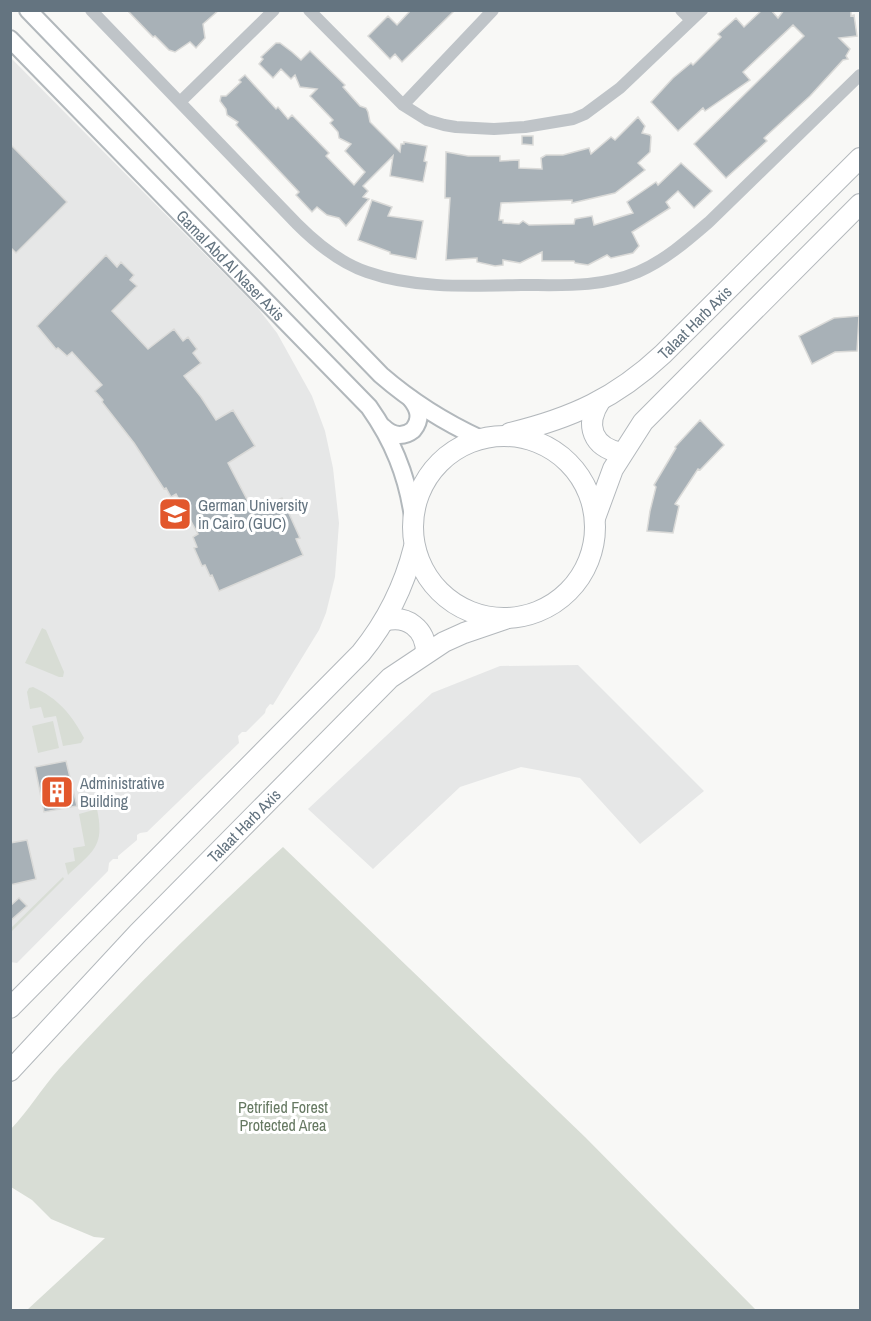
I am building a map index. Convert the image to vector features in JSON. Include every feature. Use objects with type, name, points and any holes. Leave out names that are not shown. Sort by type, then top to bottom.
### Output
[{"type":"main road","name":"Gamal Abd Al Naser Axis","points":[[28,10],[367,361],[411,399],[450,424],[489,437]]},
{"type":"main road","name":"Gamal Abd Al Naser Axis","points":[[10,39],[357,394],[382,426],[402,466],[413,517]]},
{"type":"main road","name":"Talaat Harb Axis","points":[[489,437],[564,418],[600,401],[647,368],[861,158]]},
{"type":"main road","name":"Talaat Harb Axis","points":[[595,518],[606,485],[621,453],[643,422],[861,204]]},
{"type":"main road","points":[[382,426],[395,435],[405,435],[413,430],[418,422],[419,412],[411,399]]},
{"type":"main road","points":[[600,401],[591,423],[593,434],[609,451],[621,453]]},
{"type":"main road","points":[[10,1008],[360,653],[384,621],[404,582],[414,547],[413,517],[421,488],[439,462],[465,444],[489,437],[531,440],[546,446],[560,456],[580,477],[590,497],[595,518],[594,540],[589,561],[573,587],[556,602],[536,613],[506,619],[474,614],[446,599],[426,575],[414,547]]},
{"type":"main road","name":"Talaat Harb Axis","points":[[10,1071],[138,933],[390,678],[426,653],[464,633],[506,619]]},
{"type":"main road","points":[[384,621],[403,620],[414,625],[422,634],[426,653]]},
{"type":"street","points":[[90,10],[308,235],[325,249],[355,267],[383,278],[431,284],[573,285],[615,279],[639,272],[685,243],[709,222],[861,75]]},
{"type":"street","points":[[180,102],[274,10]]},
{"type":"street","points":[[309,10],[403,105],[427,120],[456,127],[494,129],[525,127],[573,119],[585,114],[620,88],[702,10]]},
{"type":"street","points":[[403,105],[493,10]]},
{"type":"street","points":[[681,10],[691,20]]},
{"type":"shaded area","name":"German University in Cairo (GUC)","points":[[10,57],[257,307],[277,333],[312,396],[325,431],[333,468],[339,523],[335,577],[326,613],[319,630],[273,705],[270,704],[265,713],[246,732],[238,736],[239,743],[147,832],[137,835],[137,840],[118,856],[118,859],[113,859],[109,863],[108,871],[17,963],[10,962]]},
{"type":"shaded area","points":[[578,665],[704,791],[640,844],[580,778],[521,767],[460,787],[373,869],[308,809],[432,693],[500,666]]},
{"type":"green space","points":[[42,628],[46,630],[64,672],[63,677],[25,663]]},
{"type":"green space","points":[[33,687],[50,696],[69,715],[84,738],[81,743],[63,746],[56,716],[44,718],[41,707],[30,709],[27,692]]},
{"type":"green space","points":[[53,721],[59,748],[38,753],[32,726]]},
{"type":"green space","points":[[97,809],[99,832],[95,847],[68,875],[65,863],[75,861],[73,848],[85,846],[79,814]]},
{"type":"green space","name":"Petrified Forest Protected Area","points":[[283,847],[585,1137],[756,1310],[27,1310],[105,1238],[94,1237],[51,1219],[32,1200],[11,1187],[11,1129],[59,1069],[113,1011]]},
{"type":"green space","points":[[63,877],[64,879],[11,932],[11,928]]},
{"type":"building","points":[[127,10],[219,10],[203,24],[205,38],[196,48],[190,42],[175,52],[169,50],[155,36],[153,37]]},
{"type":"building","points":[[411,10],[455,10],[402,62],[395,54],[390,59],[368,36],[388,16],[397,25]]},
{"type":"building","points":[[762,10],[771,10],[778,18],[784,10],[851,10],[857,36],[839,38],[850,49],[846,56],[848,59],[843,60],[810,96],[764,138],[767,141],[726,178],[694,144],[804,36],[793,25],[743,72],[750,80],[705,111],[703,108],[678,131],[651,102],[673,78],[691,63],[693,65],[721,37],[718,34],[736,18],[744,27]]},
{"type":"building","points":[[276,43],[280,43],[301,60],[310,51],[345,85],[343,87],[360,106],[366,108],[370,122],[400,152],[401,144],[404,142],[427,146],[423,182],[390,176],[393,156],[363,186],[368,191],[363,197],[369,199],[346,226],[339,218],[327,215],[317,207],[312,212],[296,195],[299,192],[236,125],[238,122],[227,115],[220,101],[221,96],[226,96],[245,75],[276,109],[278,107],[288,119],[292,115],[329,153],[326,156],[354,185],[365,172],[345,151],[351,144],[339,138],[338,132],[330,123],[333,120],[310,96],[317,89],[300,87],[295,75],[291,79],[281,69],[273,78],[259,64],[263,59],[261,57]]},
{"type":"building","points":[[638,117],[645,126],[642,133],[651,137],[650,152],[638,163],[645,170],[615,193],[572,203],[572,200],[501,203],[499,220],[503,220],[503,223],[519,224],[523,221],[529,225],[574,224],[575,219],[592,216],[594,225],[633,213],[627,202],[656,182],[658,185],[681,163],[712,191],[694,208],[678,191],[666,202],[670,208],[632,232],[639,246],[633,253],[611,258],[607,255],[588,265],[574,261],[542,261],[542,252],[520,263],[503,260],[503,265],[495,266],[477,262],[477,258],[446,260],[450,198],[445,198],[446,152],[468,156],[500,156],[500,161],[519,160],[519,168],[542,169],[541,158],[546,155],[563,155],[589,148],[591,154],[611,137],[615,140]]},
{"type":"building","points":[[522,136],[533,136],[533,145],[522,144]]},
{"type":"building","points":[[10,144],[67,202],[16,253],[10,247]]},
{"type":"building","points":[[372,200],[392,207],[388,216],[423,221],[416,259],[390,254],[390,252],[358,240]]},
{"type":"building","points":[[106,255],[117,267],[121,262],[134,275],[130,280],[137,286],[112,311],[148,349],[174,329],[183,341],[188,337],[197,349],[193,353],[201,363],[184,376],[216,420],[233,410],[255,446],[228,463],[253,511],[282,498],[300,538],[296,539],[303,555],[219,591],[212,575],[210,576],[205,565],[202,566],[194,548],[197,547],[193,537],[198,534],[176,494],[171,497],[166,488],[164,489],[134,443],[102,402],[103,400],[95,391],[102,385],[72,352],[67,356],[58,348],[56,349],[37,326]]},
{"type":"building","points":[[859,316],[857,351],[835,352],[812,364],[799,336],[834,318]]},
{"type":"building","points":[[700,420],[724,445],[700,470],[698,469],[675,504],[679,506],[673,533],[647,531],[656,487],[654,485],[675,447]]},
{"type":"building","name":"Administrative Building","points":[[66,761],[77,806],[44,812],[35,767]]},
{"type":"building","points":[[27,840],[36,879],[10,885],[10,843]]},
{"type":"building","points":[[19,898],[27,906],[10,921],[10,906]]},
{"type":"place","name":"German University in Cairo (GUC)","points":[[175,514]]},
{"type":"place","name":"Administrative Building","points":[[57,792]]}]
